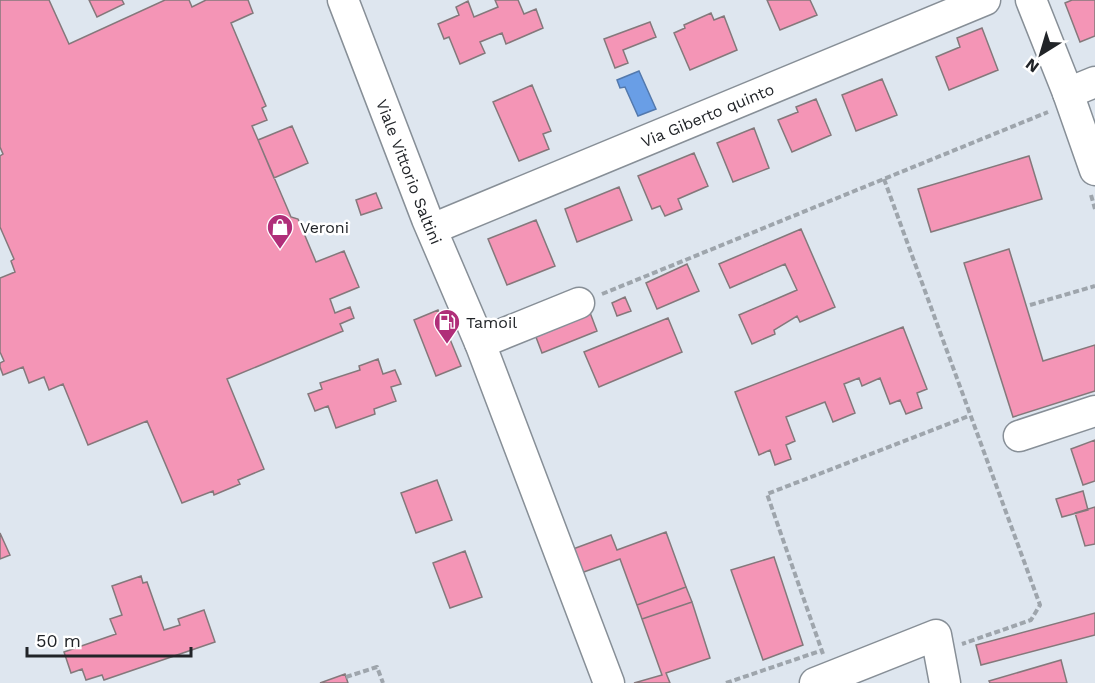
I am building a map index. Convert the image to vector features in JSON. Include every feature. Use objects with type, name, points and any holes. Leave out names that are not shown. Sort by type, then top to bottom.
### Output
[{"type":"street","name":"Via Giberto quinto","points":[[432,229],[985,0]]},
{"type":"street","points":[[1030,0],[1072,95],[1095,170]]},
{"type":"street","name":"Viale Vittorio Saltini","points":[[351,2],[432,229],[480,344],[609,683]]},
{"type":"street","points":[[480,344],[579,303]]},
{"type":"street","points":[[1019,436],[1095,411]]},
{"type":"street","points":[[823,670],[936,635],[945,683]]},
{"type":"path","points":[[579,303],[884,179],[1072,95]]},
{"type":"path","points":[[884,179],[969,416],[1040,604],[1031,620],[962,644],[963,654]]},
{"type":"path","points":[[1030,305],[1095,286]]},
{"type":"path","points":[[823,670],[767,494],[969,416]]},
{"type":"path","points":[[823,670],[831,647]]},
{"type":"path","points":[[346,677],[377,667],[383,683]]},
{"type":"path","points":[[726,683],[823,670]]},
{"type":"water","points":[[639,71],[656,109],[638,116],[625,87],[620,88],[617,80]]},
{"type":"building","points":[[0,0],[49,0],[69,44],[165,0],[189,0],[192,7],[206,0],[248,0],[253,13],[231,23],[266,106],[262,108],[267,120],[252,126],[291,217],[298,219],[316,262],[344,251],[359,287],[330,299],[335,313],[350,307],[354,318],[340,324],[343,331],[227,379],[264,469],[238,480],[240,484],[214,495],[213,491],[182,503],[147,421],[88,445],[63,384],[49,390],[44,377],[29,383],[23,367],[3,375],[0,367],[0,363],[4,361],[0,352],[0,278],[15,272],[11,261],[14,259],[0,227],[0,156],[3,154],[0,147]]},
{"type":"building","points":[[89,0],[122,0],[124,4],[97,17]]},
{"type":"building","points":[[495,0],[518,0],[524,14],[536,9],[543,28],[506,44],[502,33],[480,42],[485,53],[460,64],[449,37],[444,39],[438,24],[459,15],[456,7],[468,1],[474,17],[498,7]]},
{"type":"building","points":[[767,0],[810,0],[817,15],[780,30]]},
{"type":"building","points":[[1072,0],[1095,0],[1095,36],[1080,42],[1065,3]]},
{"type":"building","points":[[711,13],[714,20],[724,16],[737,50],[690,70],[674,33],[685,28],[684,25]]},
{"type":"building","points":[[650,22],[656,37],[623,50],[628,63],[615,68],[604,39]]},
{"type":"building","points":[[982,28],[998,70],[949,90],[936,57],[960,47],[957,38]]},
{"type":"building","points":[[882,79],[897,115],[856,131],[842,95]]},
{"type":"building","points":[[532,85],[551,131],[543,134],[549,149],[519,161],[493,102]]},
{"type":"building","points":[[816,99],[831,135],[792,152],[778,120],[798,112],[796,107]]},
{"type":"building","points":[[292,126],[308,163],[274,178],[258,140]]},
{"type":"building","points":[[754,128],[769,168],[733,182],[717,143]]},
{"type":"building","points":[[694,153],[708,186],[678,199],[682,209],[665,216],[660,206],[652,209],[638,176]]},
{"type":"building","points":[[1029,156],[1042,199],[931,232],[918,189]]},
{"type":"building","points":[[619,187],[632,220],[577,242],[565,209]]},
{"type":"building","points":[[376,193],[382,208],[361,215],[356,200]]},
{"type":"building","points":[[536,220],[555,266],[507,285],[488,239]]},
{"type":"building","points":[[801,229],[835,307],[800,322],[797,316],[774,330],[775,334],[752,344],[739,315],[797,290],[785,264],[730,288],[719,264]]},
{"type":"building","points":[[1009,249],[1043,361],[1095,345],[1095,391],[1013,417],[964,263]]},
{"type":"building","points":[[687,264],[699,291],[657,309],[646,283]]},
{"type":"building","points":[[625,297],[631,311],[617,316],[612,303]]},
{"type":"building","points":[[586,302],[597,331],[542,353],[531,324]]},
{"type":"building","points":[[438,310],[461,366],[436,376],[414,320]]},
{"type":"building","points":[[668,318],[682,352],[599,387],[584,352]]},
{"type":"building","points":[[903,327],[927,389],[917,393],[922,408],[906,414],[900,400],[890,404],[880,378],[862,386],[859,378],[844,384],[855,413],[833,422],[825,402],[786,417],[795,441],[786,445],[791,459],[775,465],[770,450],[759,455],[735,392]]},
{"type":"building","points":[[378,359],[383,374],[395,370],[401,384],[391,387],[396,401],[374,409],[375,414],[336,428],[328,406],[315,411],[308,394],[322,389],[320,383],[360,370],[359,366]]},
{"type":"building","points":[[1095,440],[1095,481],[1083,485],[1071,449]]},
{"type":"building","points":[[437,480],[452,520],[416,533],[401,493]]},
{"type":"building","points":[[1083,491],[1088,510],[1062,517],[1056,499]]},
{"type":"building","points":[[1095,507],[1095,544],[1085,546],[1075,513]]},
{"type":"building","points":[[666,532],[686,587],[637,605],[620,559],[581,573],[573,549],[611,535],[617,550]]},
{"type":"building","points":[[0,533],[10,555],[0,559]]},
{"type":"building","points":[[465,551],[482,597],[450,608],[433,563]]},
{"type":"building","points":[[774,557],[803,645],[763,660],[731,570]]},
{"type":"building","points":[[141,576],[143,583],[147,582],[164,630],[180,625],[178,619],[204,610],[215,642],[104,680],[102,675],[86,680],[82,669],[71,673],[64,652],[116,634],[110,619],[122,615],[112,586]]},
{"type":"building","points":[[686,587],[692,602],[642,619],[637,605]]},
{"type":"building","points":[[692,602],[710,658],[666,673],[670,683],[634,683],[662,675],[642,619]]},
{"type":"building","points":[[1095,613],[1095,635],[981,665],[976,645]]},
{"type":"building","points":[[1061,660],[1067,683],[990,683],[989,681]]},
{"type":"building","points":[[345,674],[348,683],[320,683]]},
{"type":"place","name":"Veroni","points":[[280,250]]},
{"type":"place","name":"Tamoil","points":[[447,345]]}]
